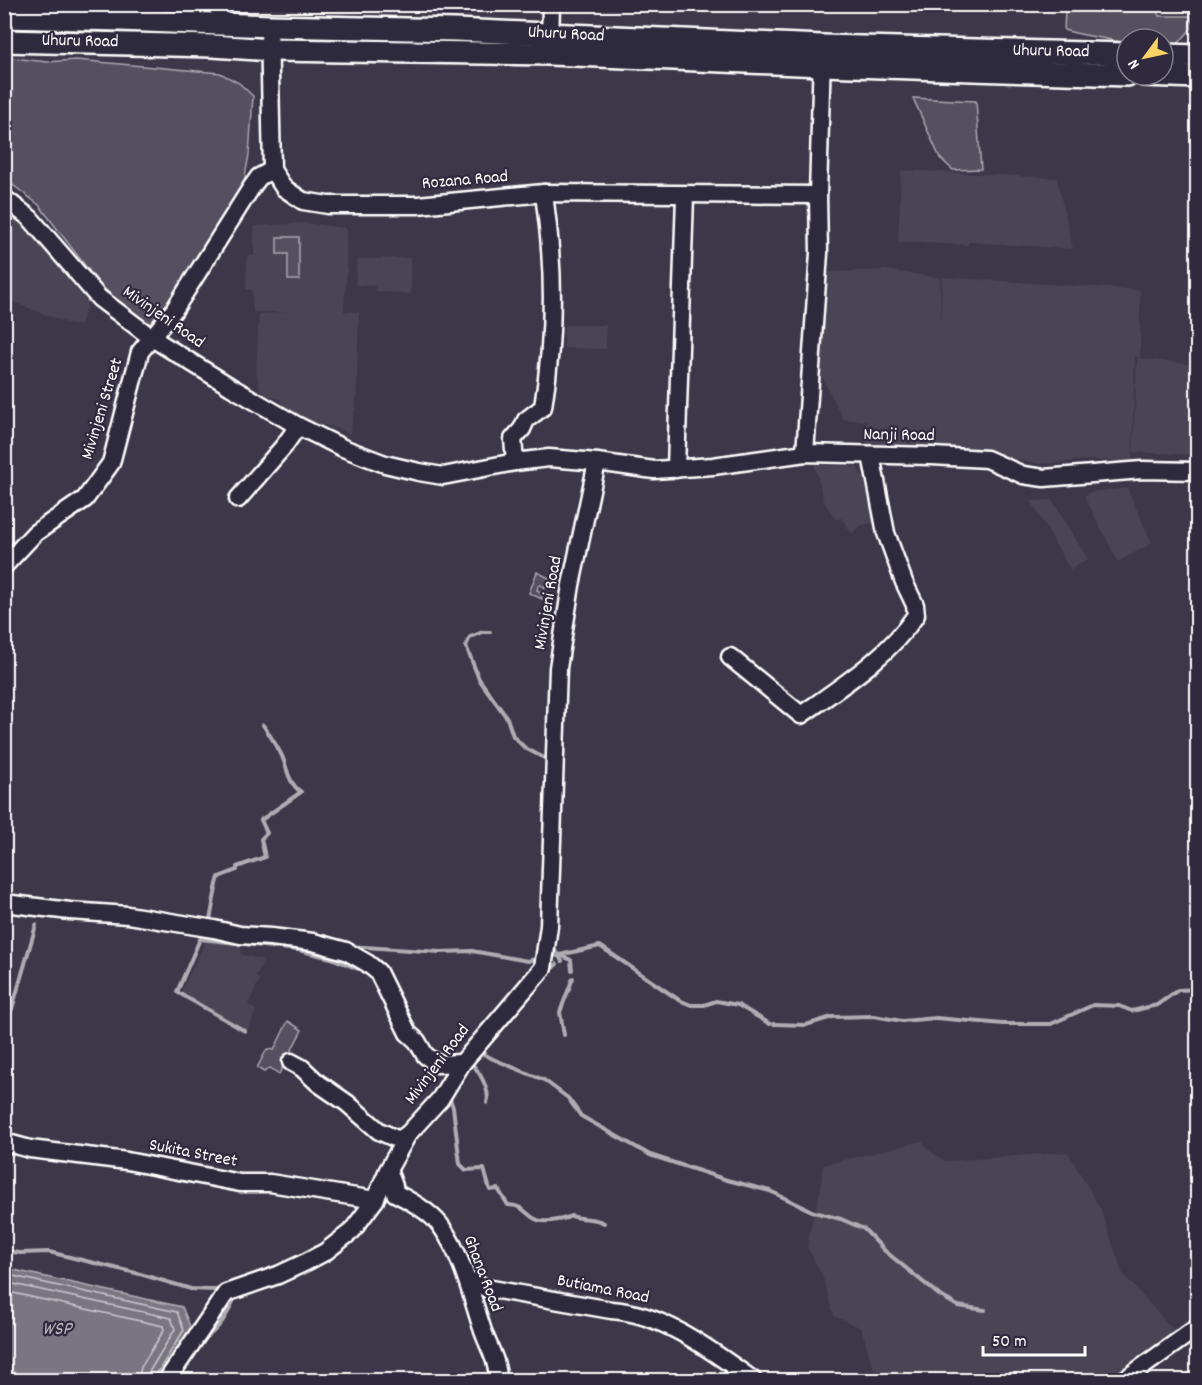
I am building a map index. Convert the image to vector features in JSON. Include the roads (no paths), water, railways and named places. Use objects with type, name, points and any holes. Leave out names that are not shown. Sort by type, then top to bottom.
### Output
[{"type":"main road","name":"Uhuru Road","points":[[4,17],[120,12],[221,14],[269,26],[455,30],[550,44]]},
{"type":"main road","name":"Uhuru Road","points":[[4,41],[213,46],[271,50],[550,44],[822,56],[1115,74]]},
{"type":"main road","name":"Uhuru Road","points":[[822,56],[1115,54]]},
{"type":"main road","points":[[1175,55],[1197,56]]},
{"type":"main road","points":[[1175,77],[1197,78]]},
{"type":"street","points":[[550,44],[551,4]]},
{"type":"street","points":[[269,26],[272,170]]},
{"type":"street","points":[[805,453],[819,253],[818,195],[822,56]]},
{"type":"street","name":"Rozana Road","points":[[272,170],[284,188],[303,201],[328,205],[418,205],[544,194],[818,195]]},
{"type":"street","name":"Mivinjeni Street","points":[[6,563],[35,533],[85,500],[111,463],[140,352],[174,310],[251,188],[259,177],[272,170]]},
{"type":"street","points":[[515,462],[513,439],[526,420],[543,407],[545,392],[551,301],[550,250],[544,194]]},
{"type":"street","points":[[676,469],[685,196]]},
{"type":"street","name":"Mivinjeni Road","points":[[4,198],[30,218],[99,298],[152,338],[298,426],[343,448],[385,464],[443,476],[549,458],[597,462],[571,585],[558,668],[549,926],[543,968],[462,1063],[440,1099],[408,1134],[375,1200],[352,1231],[325,1252],[278,1275],[226,1293],[167,1380]]},
{"type":"street","points":[[238,499],[284,446],[298,426]]},
{"type":"street","name":"Nanji Road","points":[[597,462],[654,470],[713,466],[805,453],[987,459],[1023,475],[1044,478],[1142,470],[1197,471]]},
{"type":"street","points":[[730,657],[801,715],[864,669],[907,629],[916,615],[915,605],[886,533],[871,455]]},
{"type":"street","points":[[4,903],[128,915],[240,935],[313,942],[346,951],[378,972],[408,1033],[417,1041],[425,1055],[437,1064],[462,1063]]},
{"type":"street","points":[[291,1062],[347,1103],[379,1131],[399,1140],[408,1134]]},
{"type":"street","name":"Sukita Street","points":[[4,1142],[30,1149],[99,1156],[240,1183],[270,1183],[375,1200]]},
{"type":"street","name":"Ghana Road","points":[[388,1170],[395,1193],[418,1206],[442,1227],[467,1278],[482,1329],[498,1367],[498,1380]]},
{"type":"street","name":"Butiama Road","points":[[467,1278],[486,1288],[626,1311],[665,1323],[753,1380]]},
{"type":"street","points":[[1124,1380],[1197,1327]]},
{"type":"water","name":"WSP","points":[[5,1268],[182,1307],[191,1329],[159,1380],[5,1380]]},
{"type":"waterway","points":[[490,632],[470,637],[466,646],[479,679],[507,718],[513,736],[525,748],[550,761]]},
{"type":"waterway","points":[[209,924],[219,877],[237,870],[237,867],[265,857],[261,839],[267,833],[261,820],[301,792],[290,779],[281,754],[263,725]]},
{"type":"waterway","points":[[4,1020],[12,1009],[36,925]]},
{"type":"waterway","points":[[245,1031],[177,992],[200,939],[298,950],[331,958],[358,969]]},
{"type":"waterway","points":[[349,946],[440,952],[472,951],[528,961],[538,958]]},
{"type":"waterway","points":[[552,946],[562,961]]},
{"type":"waterway","points":[[555,956],[600,946],[679,1000],[691,1005],[704,1005],[716,1001],[738,1005],[770,1024]]},
{"type":"waterway","points":[[560,955],[571,960],[572,970]]},
{"type":"waterway","points":[[547,973],[557,964]]},
{"type":"waterway","points":[[564,1035],[560,1012],[573,978]]},
{"type":"waterway","points":[[774,1024],[806,1025],[832,1017],[874,1016],[902,1021],[936,1018],[1003,1024],[1051,1024],[1093,1005],[1119,1006],[1132,1011],[1157,1005],[1178,990],[1198,989]]},
{"type":"waterway","points":[[478,1051],[544,1080],[568,1098],[581,1116],[650,1155],[727,1180],[770,1191],[814,1212],[841,1219],[864,1229],[885,1251],[939,1295],[958,1306],[985,1310]]},
{"type":"waterway","points":[[469,1061],[483,1081],[488,1098],[487,1103]]},
{"type":"waterway","points":[[448,1094],[453,1107],[460,1164],[466,1170],[484,1169],[490,1190],[498,1189],[508,1205],[521,1208],[540,1221],[571,1216],[604,1223]]},
{"type":"waterway","points":[[4,1251],[49,1252],[191,1289],[215,1290]]},
{"type":"waterway","points":[[203,1340],[222,1321],[235,1297]]},
{"type":"waterway","points":[[180,1380],[184,1369]]}]
